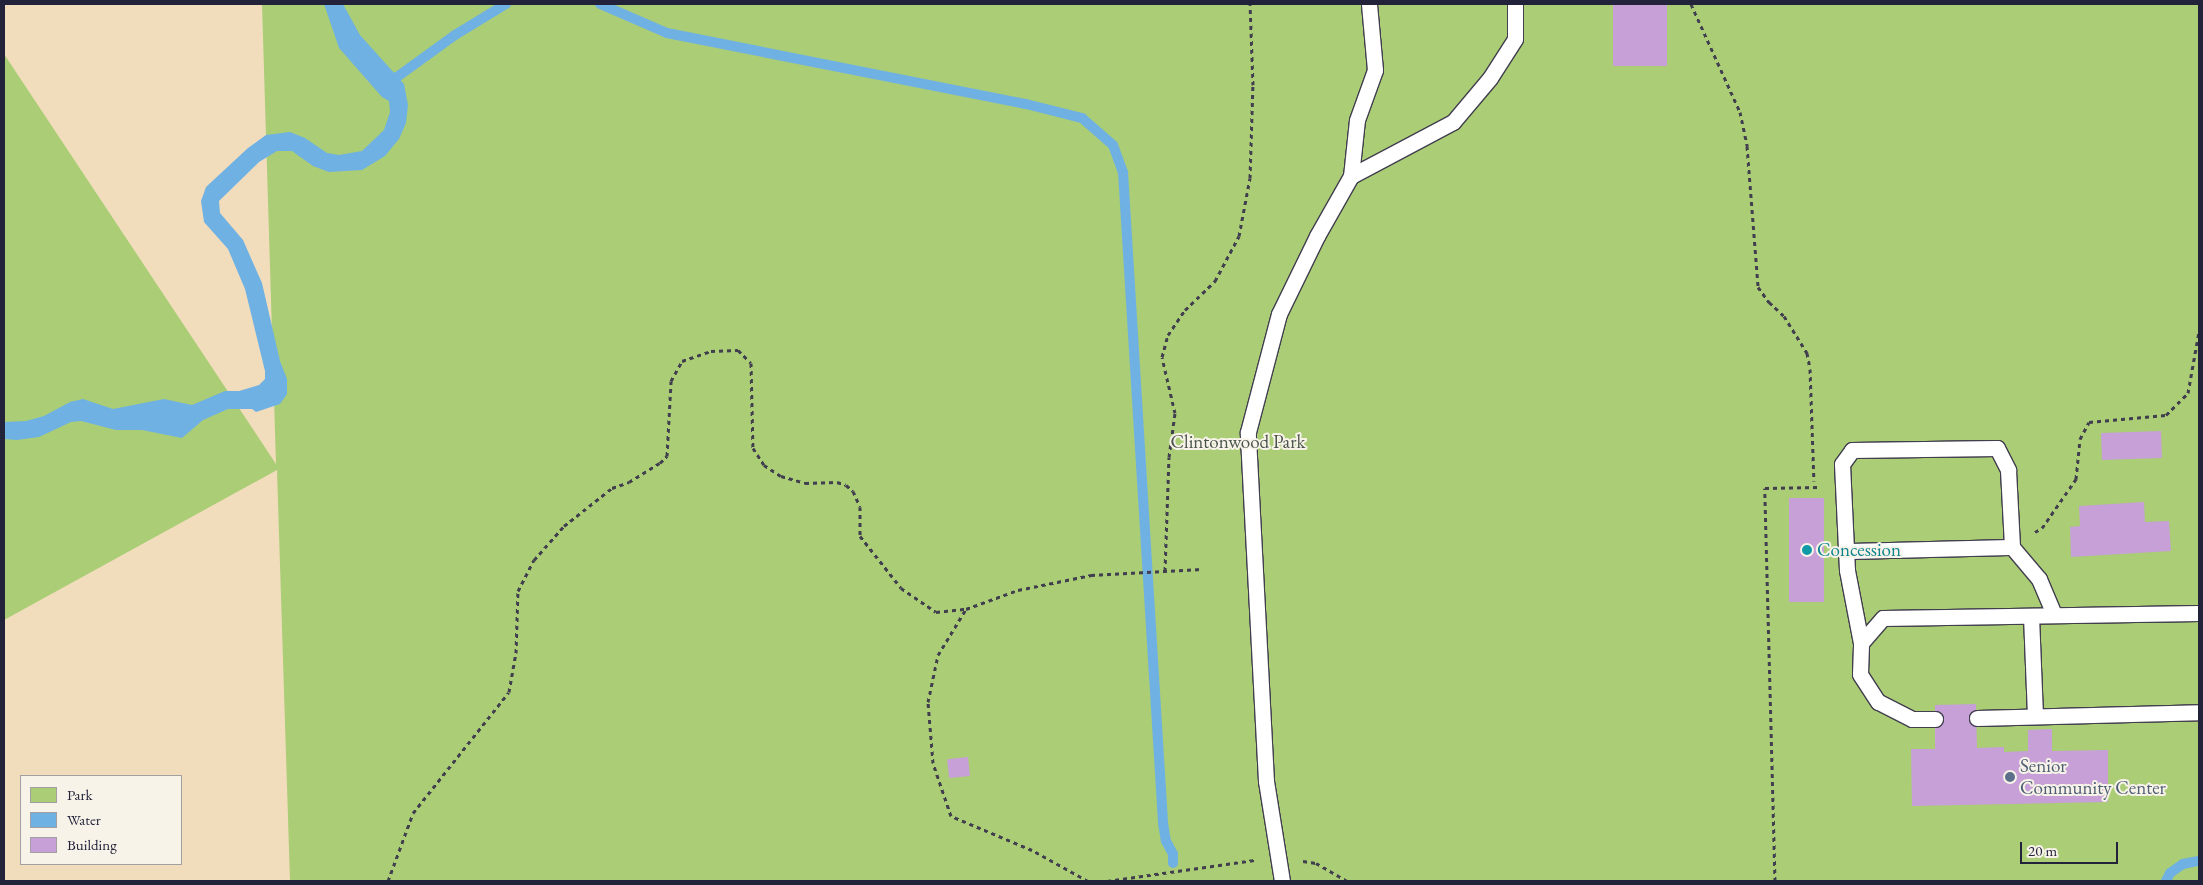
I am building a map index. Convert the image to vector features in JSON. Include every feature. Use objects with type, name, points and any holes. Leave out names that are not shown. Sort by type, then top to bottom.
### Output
[{"type":"lane","points":[[1282,881],[1266,781],[1248,432],[1279,314],[1317,236],[1351,176],[1357,120],[1374,70],[1369,4]]},
{"type":"lane","points":[[1351,176],[1453,122],[1490,78],[1515,39],[1515,4]]},
{"type":"lane","points":[[1935,719],[1912,720],[1878,702],[1860,674],[1861,642],[1847,570],[1842,464],[1852,450],[1997,448],[2008,470],[2012,547],[2038,579],[2054,615]]},
{"type":"lane","points":[[1847,551],[2012,547]]},
{"type":"lane","points":[[1861,642],[1883,618],[2199,612]]},
{"type":"lane","points":[[2031,616],[2035,716]]},
{"type":"lane","points":[[1977,718],[2199,712]]},
{"type":"path","points":[[1165,571],[1169,457],[1175,413],[1162,357],[1168,335],[1185,310],[1215,281],[1239,236],[1250,178],[1253,85],[1250,4]]},
{"type":"path","points":[[1691,4],[1740,112],[1747,146],[1758,287],[1769,302],[1784,316],[1807,354],[1810,369],[1814,481]]},
{"type":"path","points":[[2012,547],[2042,528],[2076,479],[2080,439],[2088,422],[2166,415],[2188,393],[2199,331]]},
{"type":"path","points":[[388,881],[414,813],[509,692],[516,653],[518,591],[534,560],[564,526],[612,488],[629,482],[660,463],[666,456],[671,382],[682,361],[711,351],[738,350],[751,363],[753,448],[764,465],[781,476],[804,483],[837,482],[846,485],[852,491],[860,507],[860,536],[900,588],[936,612],[966,609],[1018,590],[1082,577],[1202,569]]},
{"type":"path","points":[[1775,881],[1765,488],[1821,487]]},
{"type":"path","points":[[966,609],[938,655],[928,702],[933,762],[951,816],[1032,850],[1088,881]]},
{"type":"path","points":[[1107,881],[1277,857],[1316,863],[1347,881]]},
{"type":"green space","name":"Clintonwood Park","points":[[262,4],[2199,4],[2199,881],[290,881],[277,470],[4,620],[4,54],[276,464]]},
{"type":"water","points":[[324,4],[343,4],[360,35],[404,84],[408,105],[406,123],[399,139],[385,156],[362,170],[329,172],[313,166],[292,151],[277,151],[259,162],[219,201],[220,213],[243,240],[262,283],[280,361],[287,379],[287,394],[280,404],[256,412],[252,409],[228,409],[203,420],[182,438],[142,430],[116,430],[81,421],[71,422],[39,437],[17,440],[4,439],[4,422],[26,421],[44,416],[70,402],[83,399],[113,409],[164,399],[192,405],[225,391],[239,391],[259,385],[265,379],[265,371],[245,289],[228,249],[204,222],[201,201],[206,187],[248,148],[266,135],[290,132],[305,138],[327,153],[339,155],[362,151],[384,130],[390,112],[389,101],[382,97],[339,48]]},
{"type":"building","points":[[1613,4],[1667,4],[1667,66],[1613,66]]},
{"type":"building","points":[[2161,431],[2162,458],[2102,460],[2101,433]]},
{"type":"building","name":"Concession","points":[[1789,498],[1824,498],[1824,602],[1789,602]]},
{"type":"building","points":[[2144,502],[2145,522],[2169,521],[2171,551],[2071,557],[2070,527],[2080,526],[2079,506]]},
{"type":"building","name":"Senior Community Center","points":[[1976,704],[1977,748],[2004,747],[2004,752],[2028,751],[2028,730],[2052,729],[2052,751],[2108,750],[2108,802],[1912,806],[1911,749],[1935,749],[1935,705]]},
{"type":"building","points":[[968,757],[970,776],[949,778],[947,759]]},
{"type":"waterway","points":[[388,85],[455,35],[506,4]]},
{"type":"waterway","points":[[600,4],[667,33],[1026,104],[1082,118],[1113,145],[1123,172],[1163,823],[1166,841],[1173,854],[1173,863]]},
{"type":"waterway","points":[[2166,881],[2170,873],[2183,864],[2199,861]]},
{"type":"place","name":"Concession","points":[[1807,550]]},
{"type":"place","name":"Senior Community Center","points":[[2010,777]]}]
